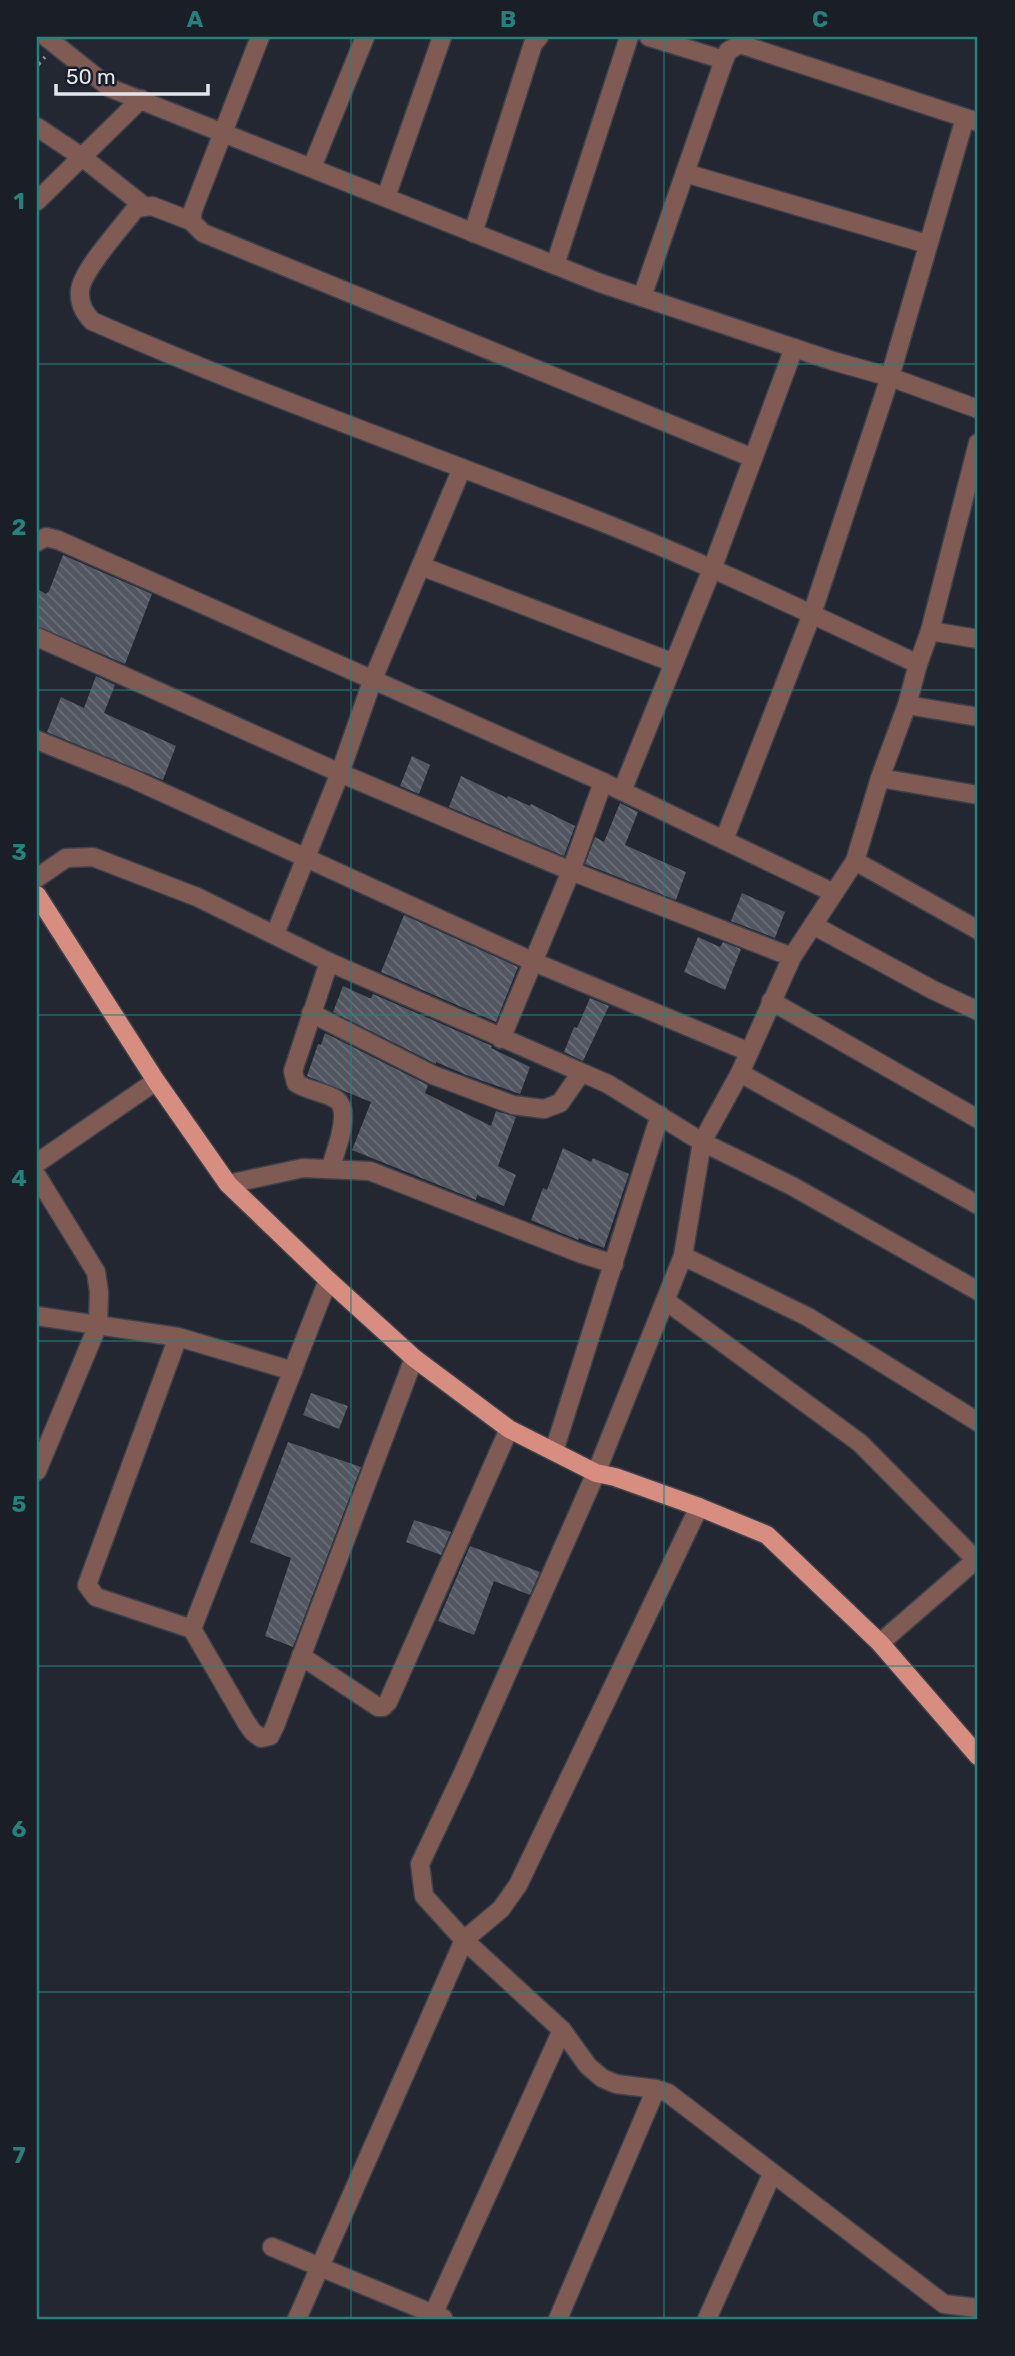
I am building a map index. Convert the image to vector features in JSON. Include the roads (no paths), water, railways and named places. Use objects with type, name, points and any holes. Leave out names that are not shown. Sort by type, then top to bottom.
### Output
[{"type":"main road","points":[[37,895],[156,1081],[228,1184],[328,1280],[414,1358],[509,1429],[596,1473],[615,1477],[699,1507],[767,1535],[880,1643],[978,1756]]},
{"type":"street","points":[[191,221],[260,37]]},
{"type":"street","points":[[312,167],[365,37]]},
{"type":"street","points":[[386,197],[442,37]]},
{"type":"street","points":[[473,233],[529,55],[539,37]]},
{"type":"street","points":[[555,265],[629,37]]},
{"type":"street","points":[[649,37],[724,60]]},
{"type":"street","points":[[54,40],[110,88],[473,233],[642,297],[890,377],[978,409]]},
{"type":"street","points":[[642,297],[724,60],[728,51],[740,44],[971,120],[927,244],[890,377],[812,614],[724,840]]},
{"type":"street","points":[[37,201],[141,99]]},
{"type":"street","points":[[37,127],[82,157],[144,206]]},
{"type":"street","points":[[685,173],[927,244]]},
{"type":"street","points":[[753,458],[203,233],[191,221],[152,206],[136,208],[92,264],[79,289],[82,309],[92,321],[591,518],[712,569],[918,664]]},
{"type":"street","points":[[622,791],[712,569],[794,348]]},
{"type":"street","points":[[978,443],[971,495],[907,705],[880,778],[855,861],[792,957],[740,1073],[702,1142],[683,1256],[666,1301],[596,1473],[464,1771],[422,1856],[420,1877],[425,1896],[464,1940],[562,2030],[588,2066],[602,2078],[616,2084],[667,2093],[772,2174],[940,2311],[978,2308]]},
{"type":"street","points":[[275,934],[340,773],[373,679],[462,468]]},
{"type":"street","points":[[37,542],[46,537],[58,540],[603,782],[834,893]]},
{"type":"street","points":[[421,566],[674,663]]},
{"type":"street","points":[[930,631],[978,639]]},
{"type":"street","points":[[37,637],[340,773],[571,871],[792,957]]},
{"type":"street","points":[[907,705],[978,717]]},
{"type":"street","points":[[37,740],[133,779],[534,962],[750,1052]]},
{"type":"street","points":[[880,778],[978,795]]},
{"type":"street","points":[[501,1039],[571,871],[603,782]]},
{"type":"street","points":[[37,878],[66,858],[93,857],[197,897],[328,962],[608,1084],[702,1142],[803,1192],[978,1291]]},
{"type":"street","points":[[855,861],[978,930]]},
{"type":"street","points":[[813,925],[933,990],[978,1011]]},
{"type":"street","points":[[328,962],[293,1071],[296,1083],[336,1100],[343,1107],[344,1118],[330,1169]]},
{"type":"street","points":[[771,1001],[978,1119]]},
{"type":"street","points":[[311,1013],[433,1075],[513,1105],[544,1109],[560,1103],[581,1073]]},
{"type":"street","points":[[740,1073],[978,1205]]},
{"type":"street","points":[[37,1163],[156,1081]]},
{"type":"street","points":[[554,1451],[660,1115]]},
{"type":"street","points":[[228,1184],[303,1168],[370,1171],[614,1264]]},
{"type":"street","points":[[37,1176],[96,1272],[99,1292],[97,1325],[37,1471]]},
{"type":"street","points":[[683,1256],[808,1317],[978,1422]]},
{"type":"street","points":[[192,1629],[328,1280]]},
{"type":"street","points":[[666,1301],[860,1443],[977,1560],[880,1643]]},
{"type":"street","points":[[37,1316],[178,1337],[293,1371]]},
{"type":"street","points":[[178,1337],[87,1585],[96,1597],[192,1629],[246,1722],[261,1738],[270,1736],[275,1726],[414,1358]]},
{"type":"street","points":[[301,1656],[378,1707],[383,1707],[509,1429]]},
{"type":"street","points":[[297,2319],[464,1940],[501,1909],[519,1885],[699,1507]]},
{"type":"street","points":[[272,2246],[436,2318],[562,2030]]},
{"type":"street","points":[[558,2319],[656,2089]]},
{"type":"street","points":[[707,2319],[772,2174]]}]
